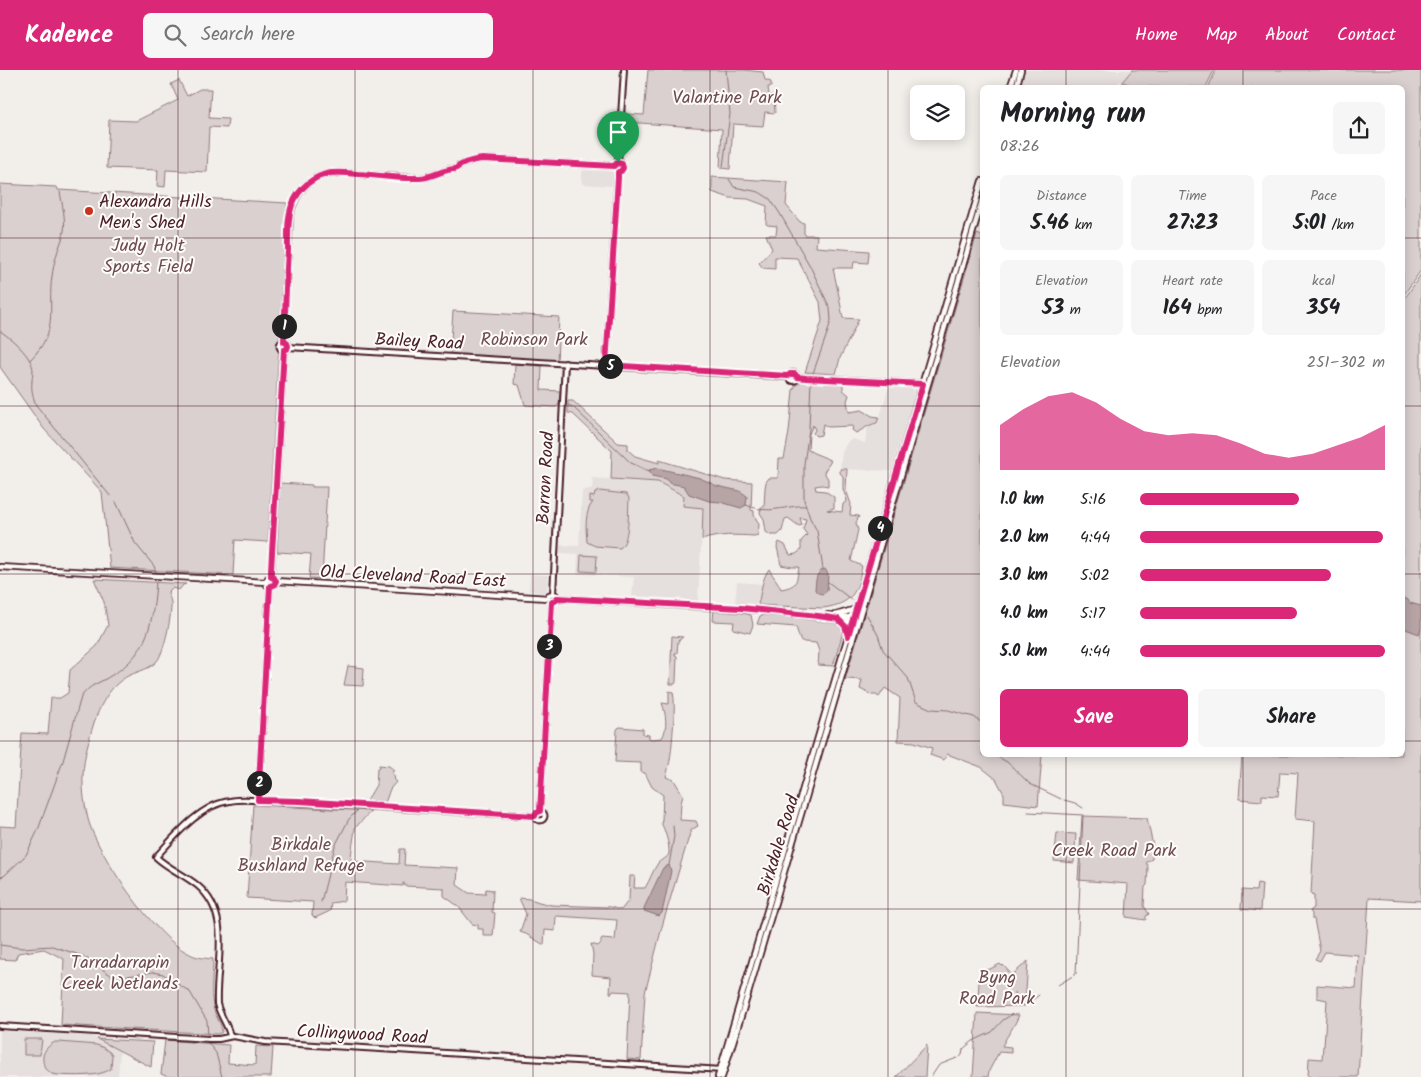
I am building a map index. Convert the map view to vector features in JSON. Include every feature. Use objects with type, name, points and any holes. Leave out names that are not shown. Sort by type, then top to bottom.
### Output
[{"type":"main road","points":[[1011,85],[1016,70]]},
{"type":"main road","points":[[1017,85],[1021,70]]},
{"type":"main road","points":[[855,620],[856,608],[926,384],[980,189]]},
{"type":"main road","points":[[855,620],[980,208]]},
{"type":"main road","points":[[0,567],[266,582],[270,586],[274,585],[276,581],[271,577],[266,582]]},
{"type":"main road","name":"Old Cleveland Road East","points":[[276,581],[550,600]]},
{"type":"main road","points":[[557,598],[556,595],[549,595],[550,600],[555,601],[557,598],[741,608],[855,620]]},
{"type":"main road","points":[[818,616],[834,615],[856,608]]},
{"type":"main road","points":[[834,615],[855,620]]},
{"type":"main road","points":[[838,619],[845,626],[848,636]]},
{"type":"main road","name":"Birkdale Road","points":[[722,1077],[722,1070],[848,636],[855,620]]},
{"type":"main road","name":"Birkdale Road","points":[[718,1077],[722,1070],[855,620]]},
{"type":"street","points":[[271,577],[284,350],[288,347],[287,343],[284,342],[289,229],[292,207],[299,193],[312,180],[330,173],[418,178],[455,169],[465,162],[482,159],[614,166],[618,162],[624,70]]},
{"type":"street","points":[[606,365],[618,172],[623,167],[618,162]]},
{"type":"street","points":[[614,166],[614,170],[618,172]]},
{"type":"street","points":[[284,342],[279,346],[280,349],[284,350]]},
{"type":"street","name":"Bailey Road","points":[[288,347],[788,376],[792,381],[796,380],[797,377],[926,384]]},
{"type":"street","name":"Barron Road","points":[[553,594],[565,363]]},
{"type":"street","points":[[258,800],[270,586]]},
{"type":"street","points":[[230,1036],[217,1004],[220,939],[219,923],[215,911],[208,898],[197,885],[156,857],[192,820],[206,810],[229,800],[299,801],[535,816],[538,820],[543,819],[544,814],[540,811],[550,600]]},
{"type":"street","points":[[535,816],[540,811]]},
{"type":"street","name":"Collingwood Road","points":[[0,1026],[209,1039],[237,1036],[265,1042],[722,1070]]},
{"type":"shaded area","points":[[1025,70],[1132,70],[1122,82],[1119,81],[1118,85],[1021,85]]},
{"type":"shaded area","points":[[584,170],[612,171],[612,186],[582,184],[582,172]]},
{"type":"shaded area","points":[[889,386],[911,388],[914,390],[913,401],[891,471],[840,469],[842,452],[848,441],[853,439],[865,443],[868,425],[880,424],[878,423]]},
{"type":"shaded area","points":[[657,468],[700,478],[717,486],[740,491],[747,496],[746,505],[741,508],[709,501],[689,494],[684,486],[669,483],[667,479],[652,476],[649,470]]},
{"type":"shaded area","points":[[591,478],[658,482],[703,508],[698,602],[684,599],[634,596],[632,598],[634,577],[577,574],[578,554],[559,553],[560,545],[579,546],[582,491],[592,488],[593,481]]},
{"type":"shaded area","points":[[825,569],[828,574],[827,591],[823,594],[815,590],[819,572]]},
{"type":"shaded area","points":[[530,574],[548,575],[546,593],[529,591]]},
{"type":"shaded area","points":[[737,582],[763,584],[758,605],[735,604]]},
{"type":"shaded area","points":[[1405,598],[1410,603],[1421,606],[1421,628],[1419,634],[1405,629]]},
{"type":"shaded area","points":[[669,865],[671,871],[662,913],[659,916],[644,911],[663,868]]},
{"type":"shaded area","points":[[0,1031],[92,1036],[120,1050],[118,1077],[0,1077]]},
{"type":"green space","name":"Valantine Park","points":[[648,70],[744,70],[763,72],[765,80],[771,82],[771,87],[768,87],[769,95],[774,95],[775,113],[765,112],[763,126],[733,124],[730,169],[720,168],[722,129],[626,122],[626,114],[644,115]]},
{"type":"green space","points":[[1132,70],[1214,70],[1207,85],[1132,85],[1122,82]]},
{"type":"green space","points":[[1216,70],[1421,70],[1421,270],[1405,293],[1405,85],[1209,85]]},
{"type":"green space","points":[[179,80],[187,96],[200,89],[211,89],[209,118],[228,119],[227,128],[209,127],[207,172],[166,170],[165,187],[157,186],[158,170],[107,168],[109,120],[136,121],[178,100],[171,84]]},
{"type":"green space","points":[[712,177],[788,182],[786,205],[800,222],[804,223],[805,235],[817,235],[816,247],[869,251],[868,263],[854,262],[853,268],[833,268],[843,318],[859,319],[840,358],[836,374],[805,372],[822,321],[820,302],[797,258],[775,257],[775,269],[763,268],[759,263],[772,249],[766,235],[776,235],[777,226],[766,224],[767,206],[748,199],[730,198],[712,192]]},
{"type":"green space","name":"Judy Holt Sports Field","points":[[0,184],[57,187],[58,190],[287,203],[268,542],[235,540],[233,575],[110,568],[102,492],[44,429],[0,367]]},
{"type":"green space","points":[[977,234],[980,235],[980,757],[1042,757],[1038,806],[1004,802],[1004,794],[996,779],[981,767],[947,754],[944,760],[930,755],[932,748],[914,742],[898,741],[900,698],[885,688],[879,697],[872,695],[860,689],[862,680],[845,680]]},
{"type":"green space","points":[[1421,274],[1421,901],[1369,898],[1358,1077],[1308,1077],[1309,1058],[1322,1059],[1324,1046],[1327,1000],[1317,998],[1317,985],[1356,988],[1358,955],[1325,952],[1320,961],[1315,959],[1320,951],[1314,919],[1312,919],[1310,911],[1314,908],[1314,895],[1311,894],[1315,821],[1295,819],[1298,773],[1280,772],[1278,796],[1262,795],[1262,801],[1239,799],[1242,757],[1405,757],[1405,297]]},
{"type":"green space","name":"Robinson Park","points":[[453,311],[559,317],[557,363],[450,356]]},
{"type":"green space","points":[[515,364],[542,366],[541,390],[560,391],[559,405],[555,407],[525,405],[519,385],[514,384]]},
{"type":"green space","points":[[802,381],[843,384],[843,390],[849,395],[847,401],[849,412],[862,410],[872,416],[879,417],[877,423],[856,433],[852,430],[853,426],[828,427],[823,424],[821,435],[816,436],[813,433],[815,430],[813,425],[809,434],[808,450],[831,461],[824,472],[828,479],[828,486],[815,486],[816,490],[825,491],[834,497],[834,508],[827,510],[842,512],[843,504],[847,501],[840,469],[847,469],[846,490],[851,504],[850,515],[859,516],[856,523],[858,530],[851,561],[862,566],[856,590],[847,600],[833,606],[823,608],[758,605],[763,581],[769,569],[781,589],[793,585],[796,580],[799,567],[781,565],[777,547],[779,542],[785,545],[790,555],[796,554],[801,550],[801,541],[807,535],[803,529],[806,519],[800,518],[802,525],[799,526],[788,518],[785,519],[782,531],[778,535],[770,535],[766,532],[764,519],[760,513],[761,507],[764,507],[766,482],[769,478],[778,478],[779,459],[784,459],[789,432],[793,390]]},
{"type":"green space","points":[[568,401],[573,401],[618,443],[628,444],[628,450],[635,456],[659,463],[659,460],[725,480],[752,482],[751,510],[754,511],[759,524],[758,535],[721,536],[702,540],[703,508],[683,506],[684,496],[658,482],[611,479],[612,451],[573,414],[568,413]]},
{"type":"green space","points":[[280,483],[327,487],[322,579],[309,578],[311,554],[277,552]]},
{"type":"green space","points":[[599,491],[626,494],[629,498],[627,532],[620,548],[595,546],[587,542],[587,516],[593,502],[590,502],[590,496],[594,497],[595,493]]},
{"type":"green space","points":[[581,555],[597,556],[596,572],[580,571]]},
{"type":"green space","name":"Tarradarrapin Creek Wetlands","points":[[94,579],[186,584],[179,590],[172,588],[168,592],[171,603],[170,619],[160,657],[148,668],[130,675],[114,686],[98,712],[86,750],[83,769],[83,789],[88,819],[94,834],[115,873],[144,913],[175,944],[188,953],[194,956],[213,959],[212,1000],[222,1032],[218,1034],[61,1025],[64,959],[44,949],[18,953],[15,960],[0,959],[0,826],[16,827],[22,733],[48,734],[51,698],[60,698],[68,693],[70,670],[97,646],[108,625],[104,602]]},
{"type":"green space","points":[[714,608],[751,615],[753,625],[750,633],[733,629],[734,622],[713,621]]},
{"type":"green space","points":[[760,616],[791,617],[839,625],[843,632],[833,666],[818,665],[819,651],[816,643],[800,640],[796,627],[757,624]]},
{"type":"green space","points":[[672,636],[683,637],[678,641],[677,653],[675,653],[677,656],[675,684],[670,684]]},
{"type":"green space","points":[[348,666],[364,668],[363,686],[344,685]]},
{"type":"green space","points":[[669,691],[673,692],[674,695],[674,719],[671,756],[666,777],[674,780],[683,795],[680,820],[696,821],[698,826],[691,830],[663,923],[645,993],[641,1060],[627,1059],[630,992],[613,991],[610,993],[611,977],[592,975],[593,954],[591,944],[598,946],[601,943],[601,939],[615,940],[617,920],[556,916],[555,931],[545,930],[544,945],[520,932],[526,914],[519,898],[552,905],[610,907],[621,910],[629,900],[630,876],[635,876],[634,888],[645,888],[658,863],[667,857],[669,853],[669,846],[661,823],[663,795],[652,787],[645,773],[641,772],[641,763],[615,762],[617,730],[620,727],[643,729],[643,734],[649,735],[649,738],[662,738],[666,721],[662,703],[669,704]]},
{"type":"green space","points":[[379,765],[389,766],[394,770],[392,773],[395,777],[393,779],[396,782],[390,789],[385,803],[366,802],[376,785],[377,768]]},
{"type":"green space","name":"Birkdale Bushland Refuge","points":[[253,805],[371,811],[355,828],[351,861],[399,864],[400,849],[405,849],[404,865],[458,868],[457,885],[469,893],[485,894],[486,889],[493,890],[492,912],[495,913],[493,936],[483,936],[483,929],[478,929],[478,925],[472,924],[458,906],[444,896],[444,888],[405,886],[404,883],[403,886],[345,882],[344,901],[331,903],[330,911],[315,918],[312,915],[313,902],[247,898]]},
{"type":"green space","name":"Creek Road Park","points":[[1082,816],[1147,818],[1153,846],[1152,859],[1146,862],[1148,867],[1144,906],[1149,914],[1146,916],[1146,920],[1126,917],[1128,884],[1078,880]]},
{"type":"green space","points":[[1057,833],[1076,834],[1074,863],[1054,861]]},
{"type":"green space","points":[[1257,883],[1262,884],[1260,911],[1241,909],[1242,890],[1256,891]]},
{"type":"green space","name":"Byng Road Park","points":[[1028,961],[1025,1006],[977,1007],[980,971],[1000,964],[1012,975]]},
{"type":"green space","points":[[977,1013],[1019,1015],[1002,1046],[1011,1047],[1011,1053],[999,1052],[989,1071],[988,1077],[973,1077]]},
{"type":"green space","points":[[24,1039],[42,1039],[40,1055],[24,1055]]},
{"type":"green space","points":[[97,1039],[153,1042],[151,1067]]},
{"type":"green space","points":[[165,1040],[229,1045],[228,1063],[255,1065],[256,1046],[273,1047],[271,1077],[168,1077],[161,1074]]},
{"type":"green space","points":[[55,1042],[97,1045],[104,1048],[112,1054],[111,1069],[106,1072],[86,1075],[52,1074],[45,1068],[43,1056],[48,1047]]},
{"type":"green space","points":[[927,1045],[925,1077],[896,1077]]},
{"type":"waterway","points":[[723,167],[730,114],[726,70]]},
{"type":"waterway","points":[[729,179],[734,187],[759,192],[770,199],[810,266],[830,308],[831,320],[812,376]]},
{"type":"waterway","points":[[30,360],[39,349],[49,330],[52,276],[64,226],[64,212],[60,192]]},
{"type":"waterway","points":[[0,331],[20,348],[32,365],[32,390],[36,405],[111,497]]},
{"type":"waterway","points":[[811,380],[809,429],[804,464],[804,500],[817,531],[823,569]]},
{"type":"waterway","points":[[568,405],[573,407],[631,463],[650,471]]},
{"type":"waterway","points":[[116,502],[135,543],[154,566],[156,572]]},
{"type":"waterway","points":[[746,505],[757,509],[769,510],[806,506]]},
{"type":"waterway","points":[[0,877],[4,876],[26,855],[38,830],[63,761],[81,697],[92,686],[107,678],[134,657],[147,635],[151,623],[156,582]]},
{"type":"waterway","points":[[828,582],[852,600]]},
{"type":"waterway","points":[[867,615],[878,635],[883,650],[908,678],[916,702],[931,709],[948,710],[974,717],[980,722]]},
{"type":"waterway","points":[[998,757],[1007,762],[1030,784],[1061,799]]},
{"type":"waterway","points":[[1064,800],[1075,803],[1083,808]]},
{"type":"waterway","points":[[321,902],[335,846],[349,819],[357,811]]},
{"type":"waterway","points":[[1028,812],[1083,815],[1076,974],[1058,985]]},
{"type":"waterway","points":[[669,865],[674,836],[673,826]]},
{"type":"waterway","points":[[0,945],[22,948],[52,946],[83,956],[115,978],[153,972],[163,974],[190,992],[207,1021],[208,1036]]},
{"type":"waterway","points":[[1015,992],[1018,1006],[1027,1004],[1039,995]]},
{"type":"waterway","points":[[960,1057],[963,1049],[973,1041],[992,1032],[1003,1020],[1011,1015]]},
{"type":"waterway","points":[[208,1043],[216,1053],[222,1077]]},
{"type":"waterway","points":[[931,1077],[939,1065],[957,1058]]},
{"type":"place","name":"Alexandra Hills Men's Shed","points":[[89,211]]},
{"type":"route","points":[[482,159],[614,166],[618,162],[622,164],[623,168],[618,172],[606,365],[788,376],[793,373],[797,377],[806,378],[923,384],[848,636],[845,626],[838,619],[818,616],[745,610],[741,608],[557,598],[552,602],[540,811],[535,816],[258,800],[270,586],[274,585],[276,581],[271,577],[271,570],[284,350],[288,346],[284,342],[289,222],[295,199],[312,180],[324,174],[338,172],[418,178],[455,169],[459,165],[471,160],[482,159]]}]
